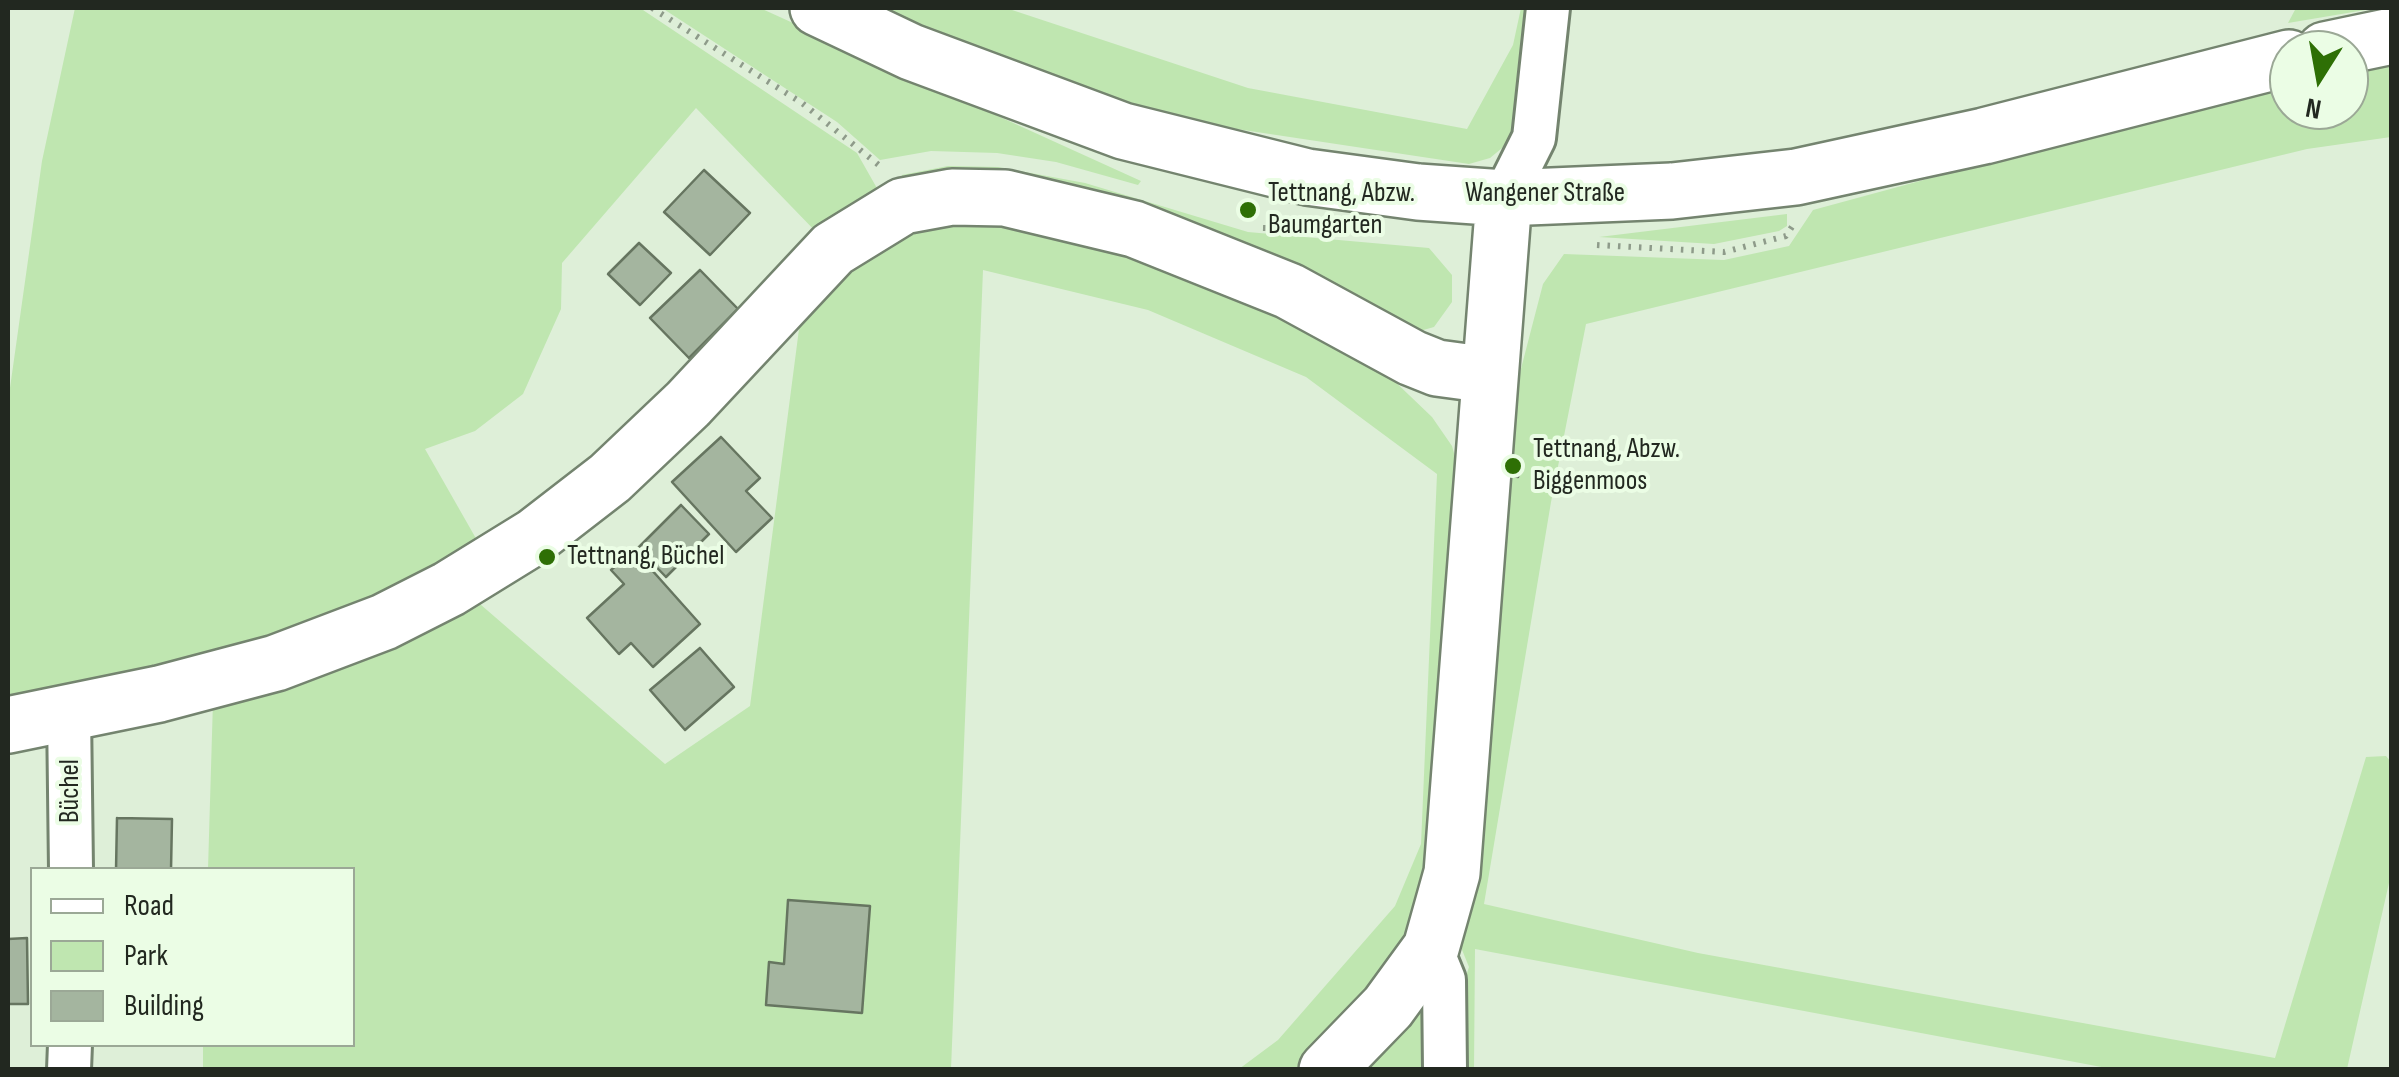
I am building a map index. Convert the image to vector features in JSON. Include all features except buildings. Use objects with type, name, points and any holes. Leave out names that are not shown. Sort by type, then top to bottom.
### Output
[{"type":"main road","name":"Wangener Straße","points":[[818,8],[911,52],[1123,132],[1307,176],[1418,192],[1504,198],[1672,192],[1796,177],[1984,136],[2269,63]]},
{"type":"main road","points":[[8,724],[220,679],[336,643],[492,563],[573,508],[642,451],[833,249],[902,206],[952,197],[1005,198],[1134,229],[1288,291],[1436,368],[1489,375]]},
{"type":"main road","points":[[1327,1070],[1388,1007],[1430,948],[1452,872],[1504,198]]},
{"type":"street","points":[[1504,198],[1534,138],[1548,8]]},
{"type":"street","name":"Büchel","points":[[68,712],[71,867]]},
{"type":"street","points":[[1430,948],[1444,980],[1446,1070]]},
{"type":"path","points":[[652,8],[802,103],[868,152],[902,206]]},
{"type":"green space","points":[[75,8],[640,8],[857,153],[878,190],[821,237],[696,108],[562,263],[561,309],[523,394],[475,431],[425,449],[482,549],[311,634],[8,707],[8,402],[42,161]]},
{"type":"green space","points":[[662,8],[760,8],[1141,181],[1138,185],[1056,162],[997,153],[931,151],[880,160],[837,122]]},
{"type":"green space","points":[[871,8],[1006,8],[1248,88],[1467,129],[1513,45],[1521,8],[1535,8],[1513,139],[1490,158],[1469,164],[1230,128],[1116,101]]},
{"type":"green space","points":[[2296,8],[2377,8],[2288,23]]},
{"type":"green space","points":[[2391,62],[2391,137],[2307,149],[1586,324],[1551,502],[1484,904],[1698,953],[2275,1058],[2366,757],[2386,756],[2392,763],[2391,874],[2347,1069],[2112,1069],[1475,949],[1474,1069],[1459,1069],[1459,997],[1469,967],[1456,935],[1516,388],[1543,284],[1564,254],[1724,260],[1789,246],[1813,210],[2269,90],[2269,130],[2369,130],[2369,67]]},
{"type":"green space","points":[[948,166],[998,167],[1085,183],[1248,232],[1429,248],[1452,275],[1452,302],[1434,327],[1409,334],[901,184],[902,175]]},
{"type":"green space","points":[[1787,214],[1787,226],[1779,231],[1714,244],[1599,237]]},
{"type":"green space","points":[[951,221],[1042,226],[1260,302],[1386,373],[1432,417],[1452,446],[1461,478],[1442,839],[1417,931],[1302,1069],[1239,1069],[1278,1040],[1395,906],[1421,844],[1437,474],[1306,377],[1148,310],[983,270],[951,1069],[203,1070],[203,1047],[355,1047],[355,867],[208,867],[213,701],[473,598],[665,764],[750,706],[802,306],[868,244]]},
{"type":"green space","points":[[1419,1007],[1426,1024],[1428,1069],[1361,1070]]},
{"type":"place","name":"Tettnang, Abzw. Baumgarten","points":[[1248,210]]},
{"type":"place","name":"Tettnang, Abzw. Biggenmoos","points":[[1513,466]]},
{"type":"place","name":"Tettnang, Büchel","points":[[547,557]]}]
